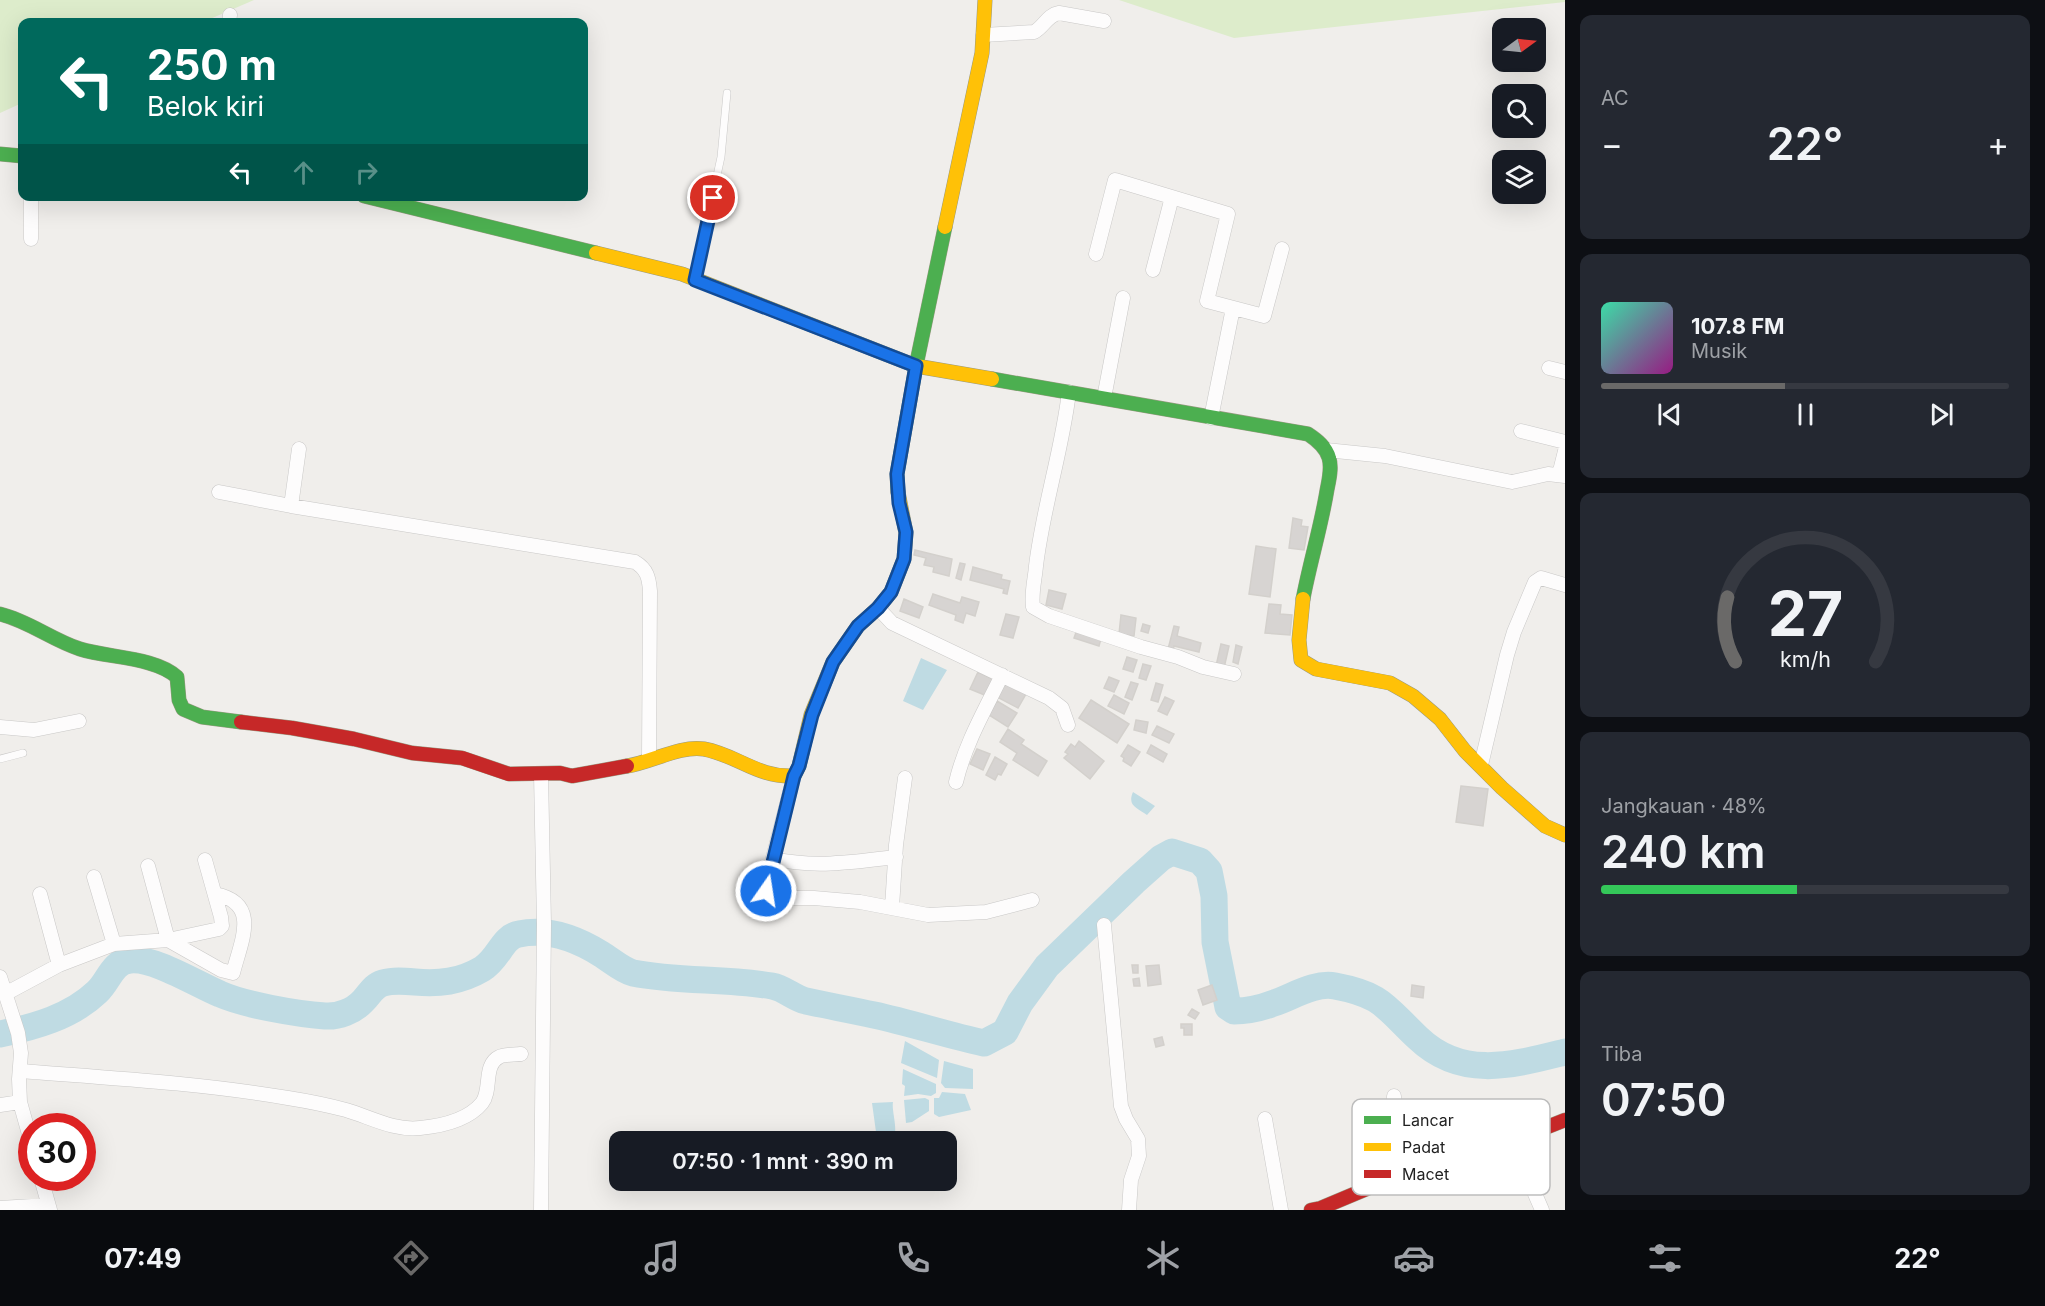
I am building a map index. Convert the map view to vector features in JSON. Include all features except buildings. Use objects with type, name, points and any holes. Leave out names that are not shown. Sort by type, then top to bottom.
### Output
[{"type":"street","points":[[985,0],[982,53],[916,366],[897,474],[899,503],[906,532],[905,552],[891,592],[878,608],[858,626],[833,662],[812,715],[766,885],[768,896],[781,899],[841,900],[919,914],[986,912],[1032,900]]},
{"type":"street","points":[[983,35],[1034,32],[1040,30],[1053,14],[1059,13],[1104,21]]},
{"type":"street","points":[[0,154],[18,156]]},
{"type":"street","points":[[1096,254],[1115,180],[1228,214],[1207,301],[1264,316],[1282,249]]},
{"type":"street","points":[[1154,270],[1172,197]]},
{"type":"street","points":[[31,201],[31,239]]},
{"type":"street","points":[[385,201],[663,268],[916,366],[1308,434],[1316,438],[1326,450],[1330,464],[1323,512],[1302,604],[1299,643],[1301,660],[1316,669],[1370,678],[1390,683],[1400,689],[1440,719],[1466,751],[1502,788],[1545,826],[1565,835]]},
{"type":"street","points":[[1104,398],[1123,298]]},
{"type":"street","points":[[1211,418],[1233,308]]},
{"type":"street","points":[[1549,368],[1565,372]]},
{"type":"street","points":[[1069,392],[1065,428],[1043,516],[1033,607],[1049,616],[1141,647],[1178,657],[1203,667],[1234,674]]},
{"type":"street","points":[[1521,431],[1565,442]]},
{"type":"street","points":[[291,506],[299,449]]},
{"type":"street","points":[[1326,450],[1385,456],[1512,482],[1548,474],[1562,475],[1565,450]]},
{"type":"street","points":[[219,492],[291,506],[635,562],[642,566],[649,580],[650,591],[649,759]]},
{"type":"street","points":[[1481,765],[1507,655],[1535,582],[1541,578],[1565,585]]},
{"type":"street","points":[[878,608],[892,623],[1049,698],[1062,708],[1068,725]]},
{"type":"street","points":[[0,614],[20,620],[58,641],[79,648],[171,671],[177,677],[180,705],[192,714],[238,723],[332,735],[412,753],[462,758],[509,774],[587,774],[614,767],[643,764],[649,759],[704,749],[764,773],[782,777],[794,776]]},
{"type":"street","points":[[956,782],[961,761],[1002,675]]},
{"type":"street","points":[[0,727],[34,730],[80,721]]},
{"type":"street","points":[[541,774],[544,924],[541,1210]]},
{"type":"street","points":[[892,908],[905,778]]},
{"type":"street","points":[[774,859],[791,863],[835,865],[896,857]]},
{"type":"street","points":[[205,860],[222,926]]},
{"type":"street","points":[[148,866],[168,940],[221,970],[233,973],[246,922],[242,910],[227,896],[215,894]]},
{"type":"street","points":[[94,877],[114,944]]},
{"type":"street","points":[[40,894],[59,965]]},
{"type":"street","points":[[7,999],[59,965],[114,944],[168,940],[246,922]]},
{"type":"street","points":[[1104,925],[1121,1106],[1138,1139],[1139,1156],[1131,1180],[1129,1210]]},
{"type":"street","points":[[0,977],[18,1033],[21,1053],[20,1102],[23,1113]]},
{"type":"street","points":[[21,1071],[176,1084],[288,1098],[346,1110],[397,1127],[417,1129],[448,1123],[469,1114],[483,1102],[488,1088],[490,1066],[499,1057],[521,1054]]},
{"type":"street","points":[[0,1105],[20,1102]]},
{"type":"street","points":[[1264,1119],[1281,1210]]},
{"type":"street","points":[[1550,1126],[1565,1120]]},
{"type":"street","points":[[0,1208],[49,1208],[44,1191]]},
{"type":"street","points":[[1318,1209],[1352,1195]]},
{"type":"street","points":[[1535,1195],[1542,1210]]},
{"type":"lane","points":[[695,280],[722,157],[727,93]]},
{"type":"lane","points":[[0,759],[23,753]]},
{"type":"green space","points":[[0,0],[254,0],[212,18],[18,18],[18,105],[0,113]]},
{"type":"green space","points":[[1119,0],[1565,0],[1565,2],[1234,38]]},
{"type":"water","points":[[921,658],[947,670],[923,710],[903,701]]},
{"type":"water","points":[[1133,792],[1155,806],[1147,815],[1132,804]]},
{"type":"water","points":[[905,1041],[939,1060],[937,1078],[901,1063]]},
{"type":"water","points":[[944,1061],[973,1069],[973,1089],[945,1088],[941,1083]]},
{"type":"water","points":[[903,1069],[936,1084],[936,1093],[931,1096],[918,1094],[904,1096]]},
{"type":"water","points":[[942,1092],[965,1094],[971,1110],[939,1117],[934,1114],[934,1098],[939,1098]]},
{"type":"water","points":[[925,1098],[929,1100],[929,1111],[912,1122],[906,1123],[904,1100]]},
{"type":"water","points":[[893,1102],[895,1131],[876,1131],[872,1103]]},
{"type":"waterway","points":[[0,1034],[52,1020],[76,1008],[97,992],[115,968],[124,961],[140,960],[163,967],[220,994],[243,1002],[286,1011],[330,1016],[346,1013],[355,1008],[374,988],[383,983],[391,981],[441,982],[466,977],[488,965],[508,939],[519,934],[541,932],[562,936],[582,944],[633,973],[667,978],[772,986],[806,1001],[888,1018],[984,1043],[1005,1032],[1020,1003],[1047,966],[1134,882],[1161,858],[1172,852],[1200,861],[1209,871],[1214,896],[1215,942],[1228,1007],[1234,1011],[1264,1006],[1312,988],[1327,985],[1374,998],[1390,1010],[1418,1038],[1452,1060],[1488,1066],[1526,1061],[1565,1052]]},
{"type":"traffic: fast","points":[[0,154],[18,156]]},
{"type":"traffic: fast","points":[[384,201],[596,253]]},
{"type":"traffic: fast","points":[[898,492],[897,474],[916,366],[945,227]]},
{"type":"traffic: fast","points":[[992,379],[1311,436],[1326,450],[1330,470],[1303,599]]},
{"type":"traffic: fast","points":[[0,614],[21,621],[80,649],[157,665],[177,677],[179,700],[183,709],[202,717],[241,722]]},
{"type":"traffic: slow","points":[[945,227],[982,53],[985,0]]},
{"type":"traffic: slow","points":[[596,253],[682,274],[916,366],[992,379]]},
{"type":"traffic: slow","points":[[627,766],[695,748],[716,752],[758,770],[781,776],[794,776],[799,766],[811,715],[833,662],[858,626],[878,608],[891,592],[904,559],[906,533],[898,492]]},
{"type":"traffic: slow","points":[[1303,599],[1299,640],[1301,660],[1316,669],[1390,683],[1413,696],[1440,719],[1465,751],[1502,788],[1545,826],[1565,835]]},
{"type":"traffic: jam","points":[[241,722],[354,739],[412,753],[462,758],[509,774],[560,773],[572,776],[627,766]]},
{"type":"traffic: jam","points":[[1550,1126],[1565,1120]]},
{"type":"traffic: jam","points":[[1311,1210],[1352,1195]]},
{"type":"route","points":[[713,198],[695,280],[916,366],[897,474],[899,503],[906,532],[904,559],[891,592],[851,635],[833,662],[826,678],[804,741],[798,770],[794,776],[766,891]]}]
